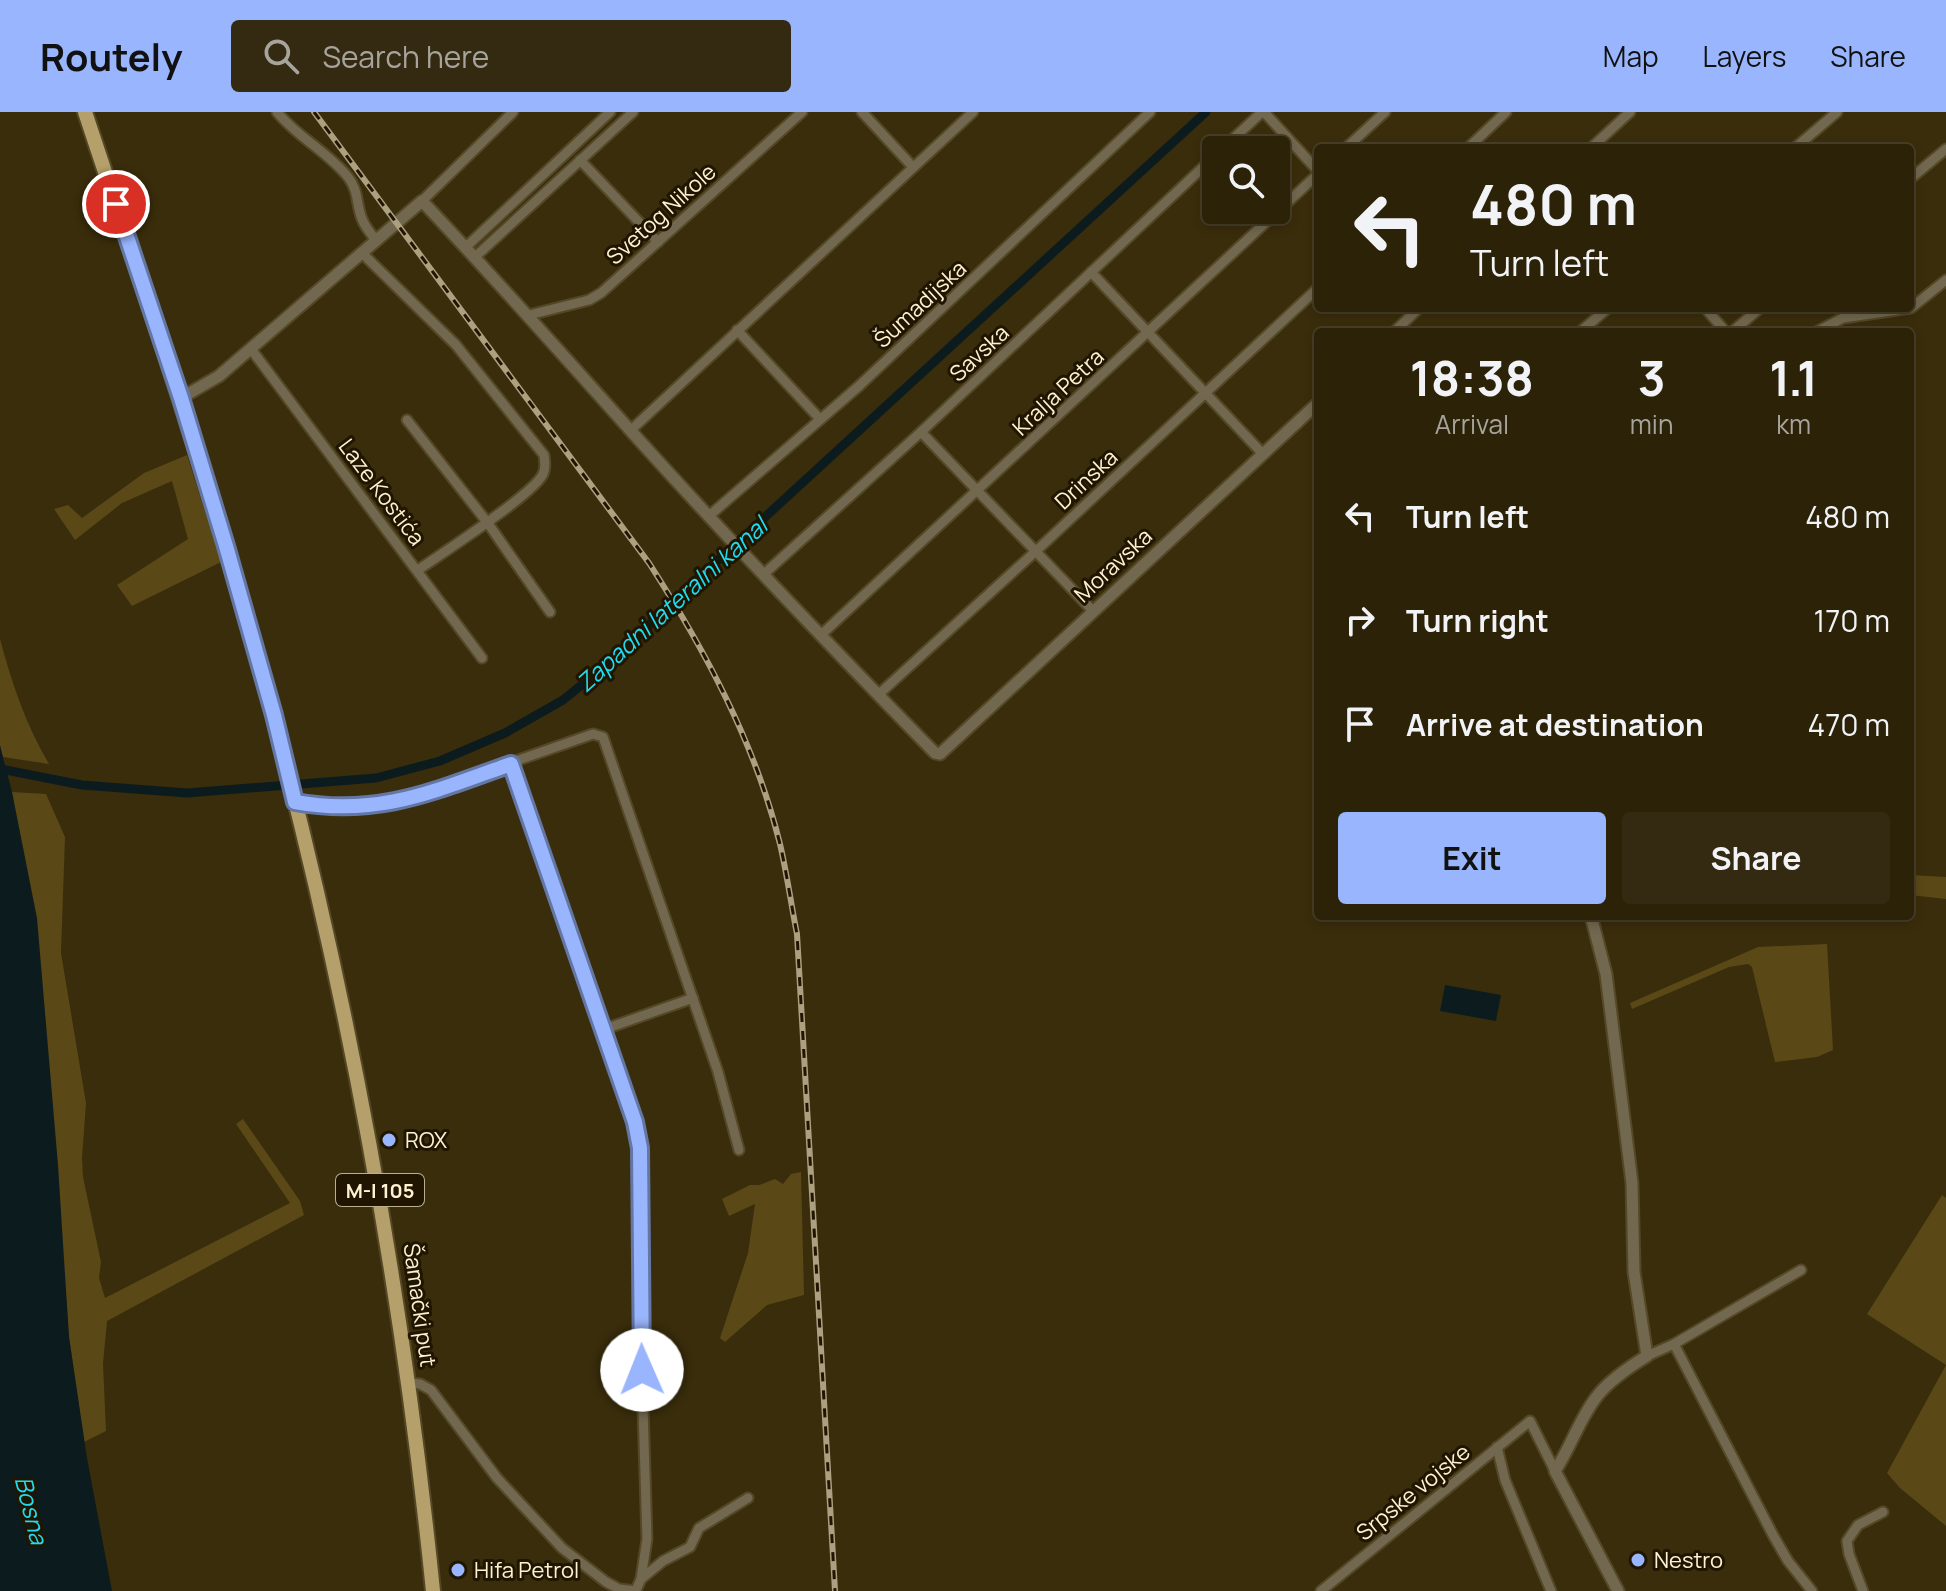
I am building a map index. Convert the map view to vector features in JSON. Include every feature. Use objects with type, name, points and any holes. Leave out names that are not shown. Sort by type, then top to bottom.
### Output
[{"type":"main road","name":"M-I 105","points":[[85,112],[181,398],[226,546],[294,798]]},
{"type":"main road","name":"Šamački put","points":[[294,798],[332,952],[368,1122],[410,1383],[433,1591]]},
{"type":"street","points":[[277,112],[284,121],[328,154],[346,175],[357,192],[362,219],[376,240]]},
{"type":"street","points":[[181,398],[212,381],[251,349],[422,201],[513,112]]},
{"type":"street","points":[[466,247],[610,112]]},
{"type":"street","points":[[475,257],[633,112]]},
{"type":"street","name":"Svetog Nikole","points":[[529,315],[589,300],[601,293],[802,112]]},
{"type":"street","points":[[862,112],[912,166]]},
{"type":"street","points":[[631,430],[973,112]]},
{"type":"street","name":"Šumadijska","points":[[710,515],[859,386],[1150,112]]},
{"type":"street","points":[[1236,136],[1263,112],[1314,168]]},
{"type":"street","points":[[1350,144],[1385,112]]},
{"type":"street","points":[[1472,144],[1506,112]]},
{"type":"street","points":[[1595,144],[1630,112]]},
{"type":"street","points":[[1800,144],[1837,112]]},
{"type":"street","points":[[1914,176],[1946,149]]},
{"type":"street","points":[[580,160],[658,242]]},
{"type":"street","name":"Savska","points":[[764,574],[921,432],[1202,168]]},
{"type":"street","name":"Kralja Petra","points":[[822,634],[978,492],[1314,176]]},
{"type":"street","points":[[422,201],[878,695]]},
{"type":"street","points":[[362,253],[456,345],[544,455],[544,472],[537,482],[487,522],[418,570]]},
{"type":"street","points":[[1091,272],[1262,453]]},
{"type":"street","points":[[1914,306],[1946,280]]},
{"type":"street","name":"Drinska","points":[[878,695],[1314,292]]},
{"type":"street","points":[[1398,328],[1415,312]]},
{"type":"street","points":[[1585,328],[1603,312]]},
{"type":"street","points":[[1708,312],[1722,328]]},
{"type":"street","points":[[1737,328],[1755,312]]},
{"type":"street","points":[[1822,328],[1859,312]]},
{"type":"street","points":[[737,330],[820,419]]},
{"type":"street","name":"Laze Kostića","points":[[251,349],[482,658]]},
{"type":"street","name":"Moravska","points":[[878,695],[935,753],[948,750],[1314,407]]},
{"type":"street","points":[[407,420],[487,522],[550,612]]},
{"type":"street","points":[[921,432],[1093,611]]},
{"type":"street","points":[[294,798],[326,808],[398,802],[593,734],[603,737],[718,1072],[739,1150]]},
{"type":"street","points":[[410,1383],[431,1390],[497,1478],[562,1548],[606,1582],[619,1589],[636,1591],[641,1579],[647,1539],[641,1342],[640,1148],[635,1122],[605,1029],[511,764]]},
{"type":"street","points":[[1592,920],[1606,974],[1632,1183],[1634,1272],[1647,1356]]},
{"type":"street","points":[[605,1029],[693,998]]},
{"type":"street","points":[[1618,1591],[1555,1471],[1569,1451],[1597,1396],[1647,1356],[1674,1344],[1801,1270]]},
{"type":"street","points":[[1674,1344],[1773,1535],[1788,1561],[1812,1591]]},
{"type":"street","name":"Srpske vojske","points":[[1321,1591],[1530,1421],[1555,1471]]},
{"type":"street","points":[[1497,1447],[1505,1480],[1551,1591]]},
{"type":"street","points":[[641,1579],[663,1561],[690,1547],[699,1528],[748,1498]]},
{"type":"street","points":[[1863,1591],[1847,1541],[1858,1525],[1883,1512]]},
{"type":"shaded area","points":[[187,455],[221,562],[132,606],[117,585],[188,539],[172,481],[122,503],[75,540],[54,509],[68,505],[82,518],[144,473]]},
{"type":"shaded area","points":[[0,639],[20,704],[49,764],[3,757],[0,745]]},
{"type":"shaded area","points":[[12,792],[46,794],[65,837],[61,953],[86,1103],[83,1177],[101,1262],[99,1278],[105,1298],[290,1203],[236,1124],[243,1119],[300,1201],[304,1215],[107,1321],[103,1364],[106,1431],[84,1442],[69,1337],[48,1062]]},
{"type":"shaded area","points":[[1914,875],[1946,877],[1946,899],[1914,895]]},
{"type":"shaded area","points":[[1827,944],[1833,1050],[1817,1057],[1775,1062],[1752,967],[1748,964],[1729,967],[1632,1009],[1630,1003],[1758,947]]},
{"type":"shaded area","points":[[801,1172],[804,1295],[767,1305],[725,1342],[720,1338],[748,1253],[755,1204],[729,1216],[722,1199],[750,1185],[775,1179],[783,1184],[791,1174]]},
{"type":"shaded area","points":[[1942,1195],[1946,1198],[1946,1365],[1867,1314]]},
{"type":"shaded area","points":[[1946,1365],[1946,1526],[1900,1488],[1887,1473]]},
{"type":"water","name":"Bosna","points":[[0,746],[37,918],[69,1337],[87,1458],[112,1591],[0,1591]]},
{"type":"water","points":[[1445,985],[1501,995],[1496,1021],[1440,1011]]},
{"type":"waterway","name":"Zapadni lateralni kanal","points":[[0,769],[82,785],[187,793],[376,778],[440,761],[505,733],[563,700],[620,654],[666,608],[1206,112]]},
{"type":"railway","points":[[314,112],[649,563],[690,629],[726,698],[757,770],[780,844],[797,934],[835,1591]]},
{"type":"place","name":"ROX","points":[[389,1140]]},
{"type":"place","name":"Nestro","points":[[1638,1560]]},
{"type":"place","name":"Hifa Petrol","points":[[458,1570]]},
{"type":"route","points":[[116,204],[181,398],[226,546],[295,802],[326,808],[398,802],[511,764],[635,1122],[640,1148],[642,1370]]}]
